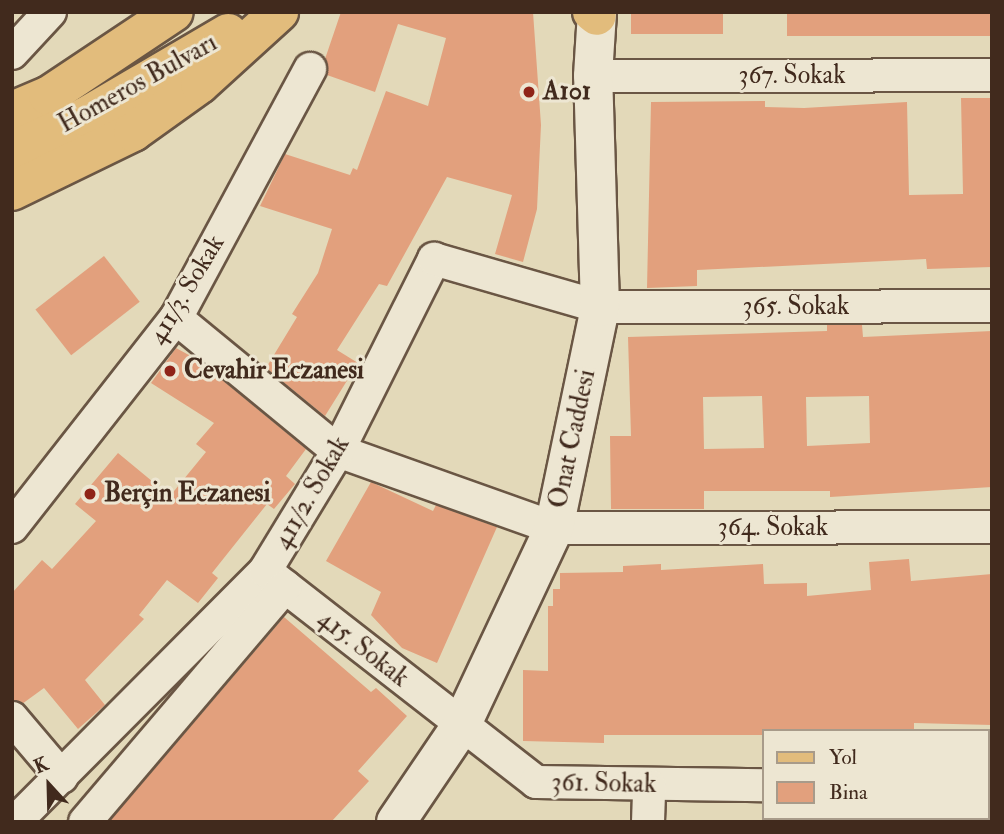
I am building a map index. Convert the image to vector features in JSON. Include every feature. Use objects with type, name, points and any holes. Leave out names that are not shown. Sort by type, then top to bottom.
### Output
[{"type":"main road","name":"Homeros Bulvarı","points":[[12,111],[48,96],[174,12]]},
{"type":"main road","name":"Homeros Bulvarı","points":[[12,150],[175,67],[261,12]]},
{"type":"main road","points":[[12,191],[133,132],[200,84],[279,12]]},
{"type":"main road","name":"Onat Caddesi","points":[[396,822],[461,726],[554,528],[600,307],[593,76],[595,13]]},
{"type":"street","points":[[12,53],[50,12]]},
{"type":"street","name":"411/3. Sokak","points":[[12,527],[176,318],[310,69]]},
{"type":"street","name":"367. Sokak","points":[[593,76],[992,75]]},
{"type":"street","name":"411/2. Sokak","points":[[20,815],[275,579],[434,260],[600,307]]},
{"type":"street","name":"365. Sokak","points":[[600,307],[992,306]]},
{"type":"street","name":"364. Sokak","points":[[176,318],[338,451],[554,528],[992,527]]},
{"type":"street","points":[[85,822],[275,579]]},
{"type":"street","name":"415. Sokak","points":[[275,579],[461,726]]},
{"type":"street","points":[[12,718],[62,777]]},
{"type":"street","name":"361. Sokak","points":[[461,726],[536,782],[762,785]]},
{"type":"street","points":[[648,822],[649,785]]},
{"type":"building","points":[[341,12],[533,12],[541,125],[537,209],[523,262],[495,254],[512,195],[447,177],[387,286],[379,284],[337,350],[358,363],[325,416],[266,368],[297,317],[292,314],[318,273],[332,229],[260,206],[285,154],[350,175],[353,168],[357,170],[386,91],[428,106],[446,38],[398,24],[375,92],[327,75],[325,59]]},
{"type":"building","points":[[631,12],[723,12],[723,34],[631,34]]},
{"type":"building","points":[[787,12],[992,12],[992,36],[787,36]]},
{"type":"building","points":[[961,98],[992,98],[992,267],[927,269],[926,259],[697,270],[697,286],[647,288],[651,102],[765,101],[765,107],[804,108],[907,102],[909,195],[963,194]]},
{"type":"building","points":[[104,256],[140,302],[71,355],[35,310]]},
{"type":"building","points":[[827,325],[862,325],[863,337],[992,331],[992,487],[830,497],[830,491],[704,491],[704,509],[611,509],[610,436],[631,436],[628,337],[827,331]],"holes":[[[762,396],[764,448],[704,449],[703,397]],[[869,396],[870,443],[807,446],[806,397]]]},
{"type":"building","points":[[176,348],[198,360],[306,449],[286,476],[295,484],[274,509],[267,504],[212,573],[218,578],[198,603],[167,580],[139,615],[144,619],[85,680],[105,705],[78,729],[44,688],[22,704],[12,700],[12,593],[42,560],[52,569],[96,521],[75,504],[118,453],[170,496],[206,452],[196,444],[214,423],[151,383]]},
{"type":"building","points":[[371,482],[433,511],[436,505],[497,527],[437,663],[402,648],[371,615],[381,592],[326,561]]},
{"type":"building","points":[[909,559],[911,581],[992,574],[992,725],[914,723],[914,729],[762,729],[762,735],[604,735],[604,743],[523,741],[523,670],[548,671],[548,606],[553,606],[553,589],[560,589],[560,573],[623,572],[623,566],[661,564],[661,570],[763,564],[764,584],[807,583],[807,596],[871,590],[869,562]]},
{"type":"building","points":[[284,617],[371,692],[376,688],[407,716],[358,771],[369,781],[331,822],[109,822]]},
{"type":"place","name":"A101","points":[[529,92]]},
{"type":"place","name":"Cevahir Eczanesi","points":[[170,371]]},
{"type":"place","name":"Berçin Eczanesi","points":[[90,494]]}]
